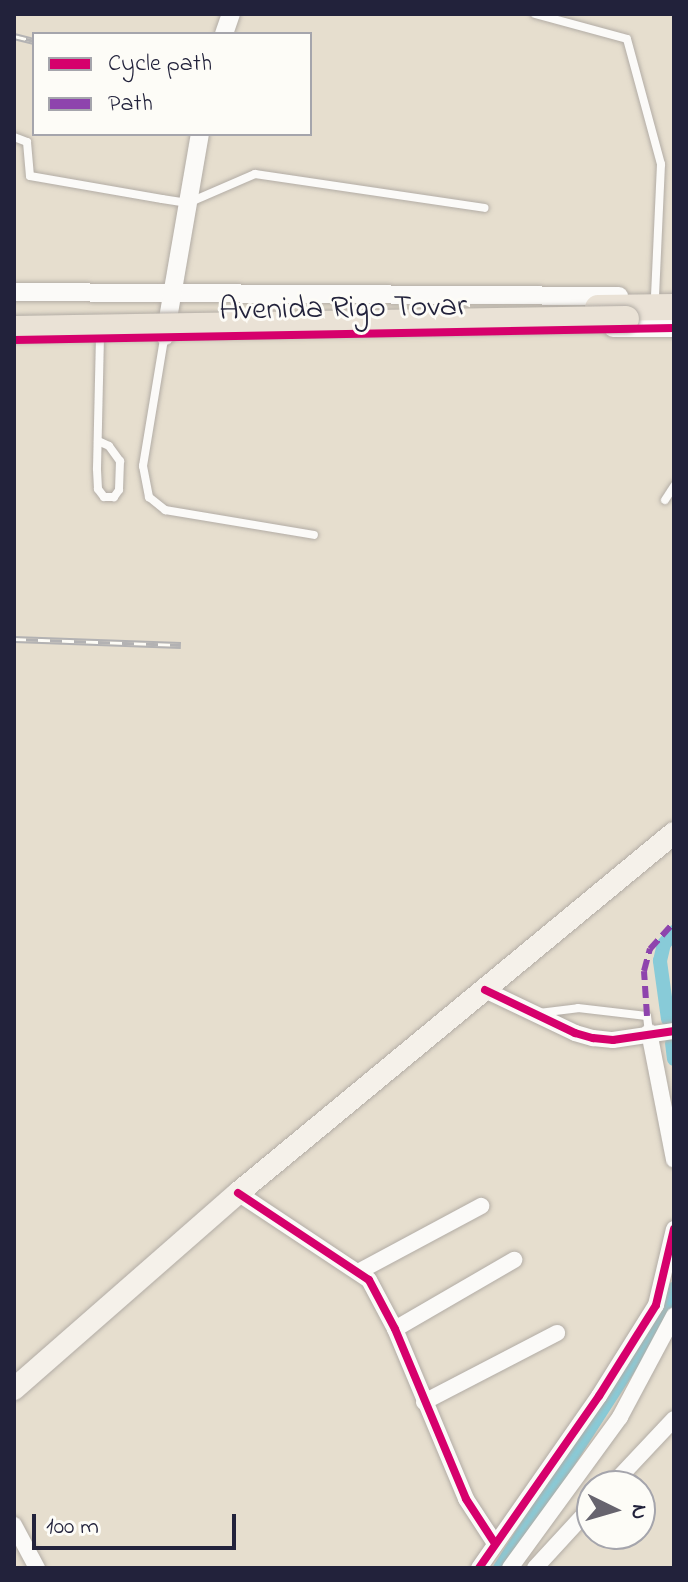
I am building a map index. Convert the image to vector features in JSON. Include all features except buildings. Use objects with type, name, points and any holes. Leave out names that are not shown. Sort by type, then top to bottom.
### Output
[{"type":"highway","name":"Avenida Rigo Tovar","points":[[14,312],[565,309],[668,301]]},
{"type":"highway","name":"Avenida Rigo Tovar","points":[[14,329],[626,319],[674,326]]},
{"type":"main road","points":[[14,1389],[238,1193],[674,833]]},
{"type":"street","points":[[164,339],[200,136]]},
{"type":"street","name":"Avenida Rigo Tovar","points":[[14,292],[172,291],[668,301]]},
{"type":"street","points":[[204,292],[191,297],[184,318],[190,331],[209,338]]},
{"type":"street","name":"Avenida Rigo Tovar","points":[[14,340],[674,326]]},
{"type":"street","points":[[485,990],[593,1038],[613,1040],[649,1032],[674,1031]]},
{"type":"street","points":[[649,1032],[674,1160]]},
{"type":"street","points":[[238,1193],[358,1272],[376,1291],[466,1499],[494,1542]]},
{"type":"street","points":[[358,1272],[481,1206]]},
{"type":"street","points":[[479,1568],[494,1542],[599,1396],[656,1305],[674,1229]]},
{"type":"street","points":[[395,1329],[514,1260]]},
{"type":"street","points":[[510,1568],[620,1417],[674,1316]]},
{"type":"street","points":[[424,1402],[557,1333]]},
{"type":"street","points":[[626,1470],[674,1419]]},
{"type":"street","points":[[535,1568],[576,1523]]},
{"type":"street","points":[[14,1525],[37,1568]]},
{"type":"lane","points":[[535,14],[627,39],[661,164],[668,301]]},
{"type":"lane","points":[[14,137],[27,142],[30,176],[188,203],[255,174],[485,208]]},
{"type":"lane","points":[[98,441],[116,453],[120,461],[119,490],[114,497],[104,497],[98,489],[98,441],[100,339]]},
{"type":"lane","points":[[164,339],[143,466],[149,497],[165,510],[314,535]]},
{"type":"lane","points":[[665,500],[674,486]]},
{"type":"lane","points":[[534,1013],[578,1008],[628,1012],[647,1016],[649,1032]]},
{"type":"waterway","points":[[668,1019],[660,961],[664,944],[674,932]]},
{"type":"waterway","points":[[672,1043],[674,1059]]},
{"type":"waterway","points":[[500,1568],[669,1306],[674,1289]]},
{"type":"railway","points":[[14,36],[32,40]]},
{"type":"railway","points":[[14,639],[181,645]]},
{"type":"marked path","points":[[647,1016],[644,971],[650,949],[674,922]]},
{"type":"cycle path","points":[[14,340],[674,328]]},
{"type":"cycle path","points":[[485,990],[575,1033],[593,1038],[613,1040],[674,1031]]},
{"type":"cycle path","points":[[238,1193],[369,1280],[395,1329],[466,1499],[494,1542]]},
{"type":"cycle path","points":[[479,1568],[599,1396],[656,1305],[674,1229]]}]
